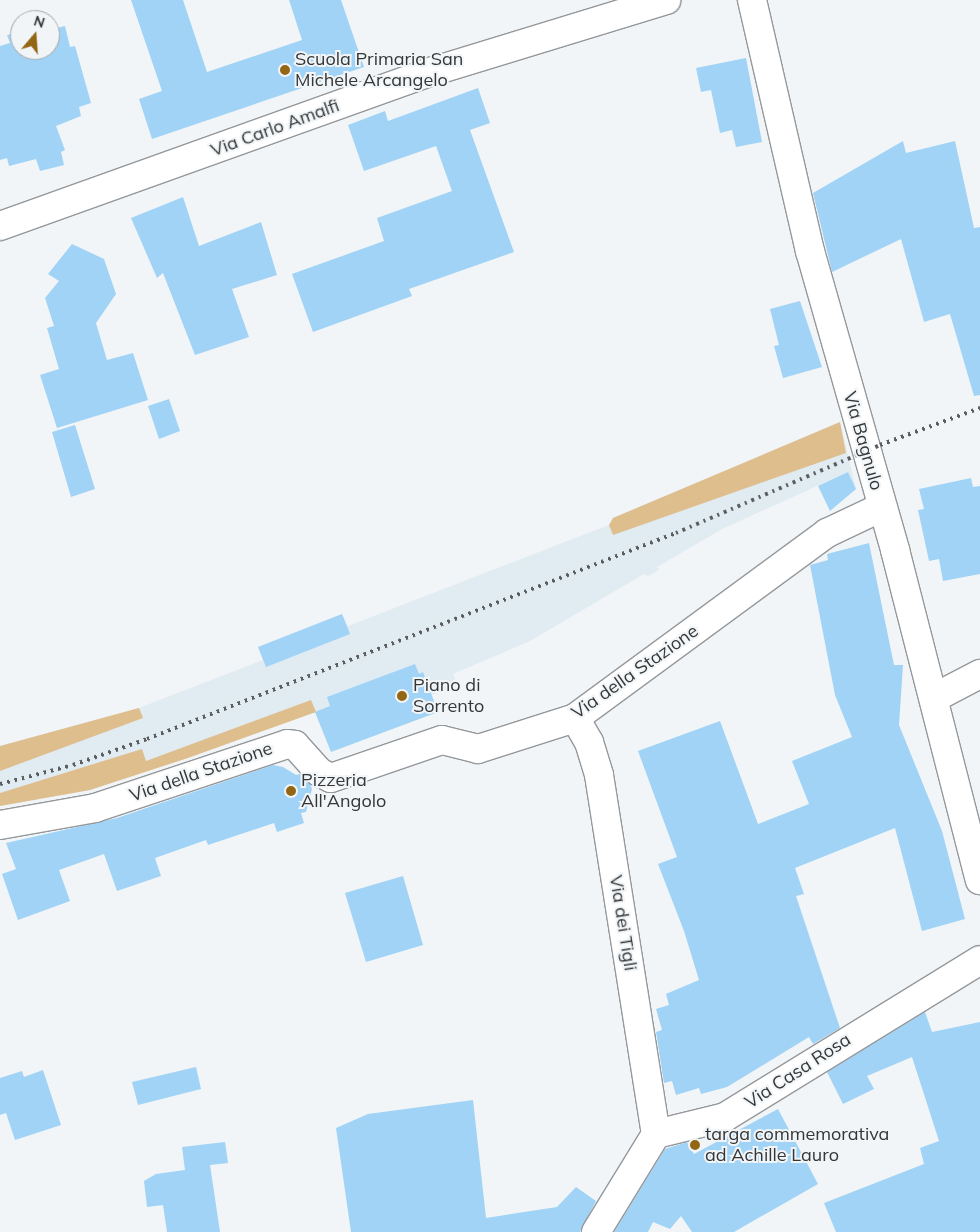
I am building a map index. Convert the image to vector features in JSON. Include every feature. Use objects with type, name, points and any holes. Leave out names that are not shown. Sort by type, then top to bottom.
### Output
[{"type":"street","name":"Via Carlo Amalfi","points":[[0,226],[434,71],[666,0]]},
{"type":"street","name":"Via Bagnulo","points":[[752,0],[810,251],[882,507],[978,862]]},
{"type":"street","name":"Via della Stazione","points":[[0,825],[95,808],[287,744],[295,745],[319,772],[331,778],[442,740],[478,749],[575,718],[827,532],[882,507]]},
{"type":"street","points":[[934,698],[980,674]]},
{"type":"street","name":"Via dei Tigli","points":[[575,718],[589,742],[599,775],[656,1134]]},
{"type":"street","name":"Via Casa Rosa","points":[[656,1134],[725,1117],[980,960]]},
{"type":"street","points":[[596,1232],[656,1134]]},
{"type":"shaded area","points":[[840,422],[856,489],[848,472],[722,529],[657,567],[659,570],[648,576],[644,574],[530,641],[453,674],[457,685],[432,695],[438,712],[331,751],[315,712],[90,790],[0,806],[0,746],[139,708],[263,660],[258,647],[342,614],[348,626],[609,525],[613,518]]},
{"type":"shaded area","points":[[840,422],[846,453],[613,535],[609,525],[613,518]]},
{"type":"shaded area","points":[[311,700],[316,712],[188,758],[90,790],[0,806],[0,793],[142,749],[146,761]]},
{"type":"shaded area","points":[[139,708],[143,718],[0,771],[0,746]]},
{"type":"building","name":"Scuola Primaria San Michele Arcangelo","points":[[131,0],[183,0],[207,72],[302,40],[289,0],[341,0],[364,67],[152,139],[139,99],[162,91]]},
{"type":"building","points":[[65,26],[70,47],[75,46],[91,103],[79,107],[81,116],[56,126],[65,150],[61,152],[64,165],[40,171],[36,159],[9,166],[7,158],[0,160],[0,46],[10,43],[10,60],[60,60],[60,27]]},
{"type":"building","points":[[746,58],[762,142],[736,147],[732,130],[720,133],[711,90],[701,92],[696,68]]},
{"type":"building","points":[[478,88],[490,123],[470,130],[514,252],[409,289],[412,296],[313,332],[292,274],[384,241],[377,218],[452,191],[436,146],[364,171],[348,125],[385,111],[388,121]]},
{"type":"building","points":[[903,141],[906,153],[955,141],[974,228],[980,227],[980,395],[974,396],[950,314],[924,322],[901,239],[832,272],[813,193]]},
{"type":"building","points":[[183,197],[199,246],[261,222],[277,275],[232,289],[249,337],[195,355],[163,273],[157,278],[131,218]]},
{"type":"building","points":[[72,244],[104,259],[116,294],[96,323],[107,360],[133,353],[148,400],[57,428],[40,375],[59,369],[47,328],[54,326],[45,298],[59,281],[48,274]]},
{"type":"building","points":[[800,301],[822,367],[783,378],[774,346],[779,345],[770,309]]},
{"type":"building","points":[[169,399],[180,431],[159,439],[148,406]]},
{"type":"building","points":[[75,425],[95,489],[71,497],[52,432]]},
{"type":"building","points":[[848,472],[856,489],[830,511],[818,486]]},
{"type":"building","points":[[971,478],[973,487],[980,486],[980,574],[943,581],[939,559],[929,561],[918,510],[924,509],[919,489]]},
{"type":"building","points":[[869,543],[894,665],[903,665],[899,725],[942,831],[965,919],[922,931],[895,828],[795,868],[804,894],[796,896],[840,1028],[813,1044],[809,1037],[727,1087],[701,1094],[699,1088],[676,1095],[672,1081],[664,1083],[656,1032],[662,1030],[656,1009],[669,1005],[666,994],[699,980],[684,931],[658,864],[677,857],[638,751],[720,721],[758,824],[809,804],[792,761],[852,737],[835,695],[810,565],[828,560],[827,554]]},
{"type":"building","points":[[342,614],[350,634],[266,667],[258,647]]},
{"type":"building","points":[[415,664],[419,674],[423,672],[438,712],[331,752],[315,712],[330,706],[327,697]]},
{"type":"building","points":[[273,765],[283,767],[296,775],[300,774],[310,784],[312,789],[306,812],[301,813],[304,823],[277,832],[274,823],[208,845],[206,840],[155,858],[161,876],[117,891],[104,854],[59,870],[70,901],[18,920],[2,874],[16,869],[6,843],[117,818]]},
{"type":"building","points":[[403,876],[423,945],[366,962],[345,893]]},
{"type":"building","points":[[925,1012],[932,1032],[980,1022],[980,1232],[836,1232],[824,1203],[924,1164],[920,1148],[939,1141],[912,1057],[867,1076],[874,1089],[843,1104],[827,1072]]},
{"type":"building","points":[[196,1067],[201,1089],[138,1105],[132,1082]]},
{"type":"building","points":[[43,1070],[61,1125],[15,1140],[6,1113],[0,1115],[0,1078],[22,1071],[24,1077]]},
{"type":"building","points":[[473,1100],[486,1218],[557,1207],[576,1187],[596,1201],[580,1232],[351,1232],[336,1128],[368,1114]]},
{"type":"building","points":[[778,1109],[818,1184],[734,1232],[692,1232],[681,1216],[670,1229],[653,1222],[648,1232],[614,1232],[665,1149],[687,1142],[694,1154]]},
{"type":"building","points":[[225,1142],[228,1163],[210,1165],[220,1232],[167,1232],[163,1205],[147,1207],[144,1181],[156,1174],[185,1170],[182,1147]]},
{"type":"railway","points":[[0,784],[73,765],[147,739],[676,533],[880,445],[980,408]]},
{"type":"place","name":"Scuola Primaria San Michele Arcangelo","points":[[285,70]]},
{"type":"place","name":"Piano di Sorrento","points":[[402,696]]},
{"type":"place","name":"Pizzeria All'Angolo","points":[[291,791]]},
{"type":"place","name":"targa commemorativa ad Achille Lauro","points":[[695,1145]]}]
